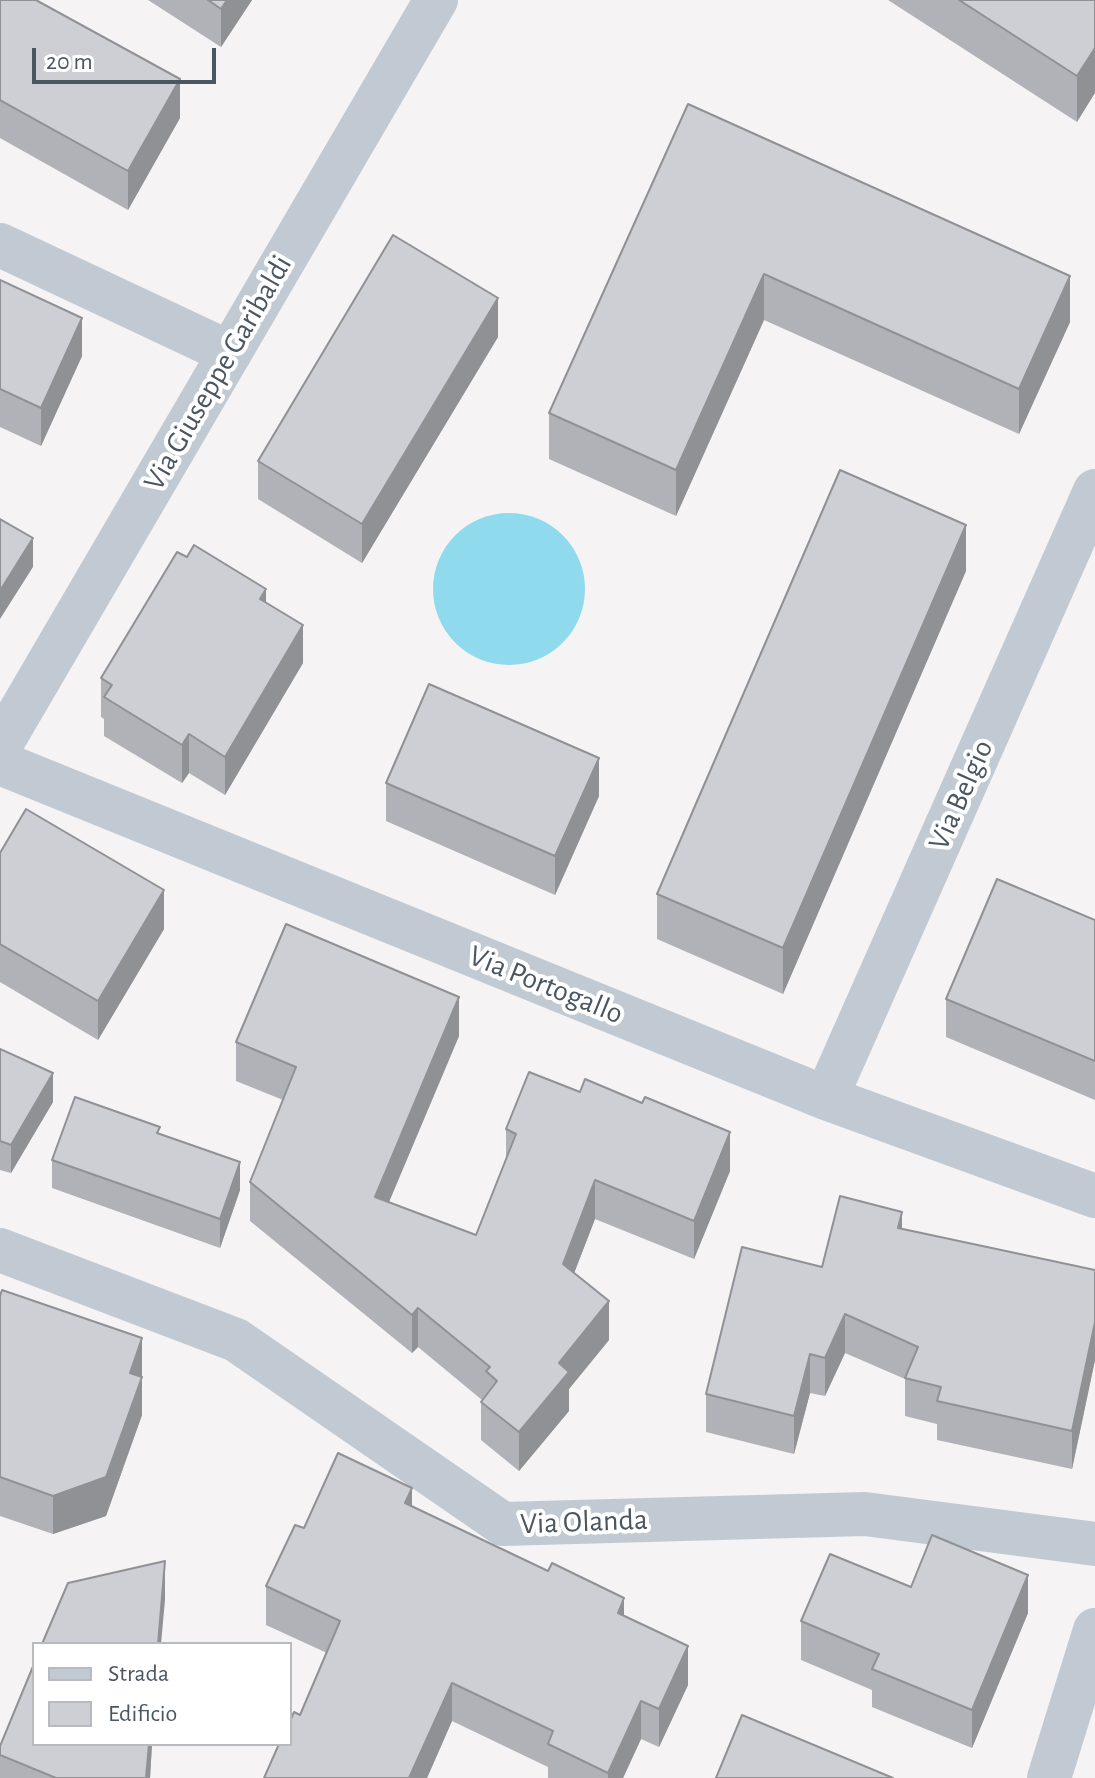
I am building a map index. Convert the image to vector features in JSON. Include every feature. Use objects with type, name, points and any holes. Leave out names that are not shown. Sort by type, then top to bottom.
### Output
[{"type":"street","name":"Via Giuseppe Garibaldi","points":[[0,746],[436,0]]},
{"type":"street","points":[[0,245],[230,353]]},
{"type":"street","name":"Via Belgio","points":[[826,1098],[1095,491]]},
{"type":"street","name":"Via Portogallo","points":[[0,763],[826,1098],[1095,1196]]},
{"type":"street","name":"Via Olanda","points":[[0,1250],[236,1340],[503,1524],[865,1514],[1095,1544]]},
{"type":"street","points":[[1049,1778],[1095,1630]]},
{"type":"water","points":[[509,513],[538,519],[563,535],[579,560],[585,589],[579,618],[563,643],[538,659],[509,665],[480,659],[455,643],[439,618],[433,589],[439,560],[455,535],[480,519]]},
{"type":"building","points":[[0,0],[36,0],[180,79],[128,171],[0,100]]},
{"type":"building","points":[[208,0],[227,0],[221,9]]},
{"type":"building","points":[[959,0],[1095,0],[1095,48],[1077,76]]},
{"type":"building","points":[[688,104],[1070,276],[1019,389],[764,274],[676,470],[549,413]]},
{"type":"building","points":[[393,235],[498,298],[362,524],[258,461]]},
{"type":"building","points":[[0,280],[82,318],[41,408],[0,389]]},
{"type":"building","points":[[840,470],[966,525],[783,948],[657,894]]},
{"type":"building","points":[[0,519],[33,538],[0,591]]},
{"type":"building","points":[[194,545],[266,589],[260,599],[303,625],[225,757],[189,734],[182,745],[104,697],[112,685],[101,678],[177,552],[187,557]]},
{"type":"building","points":[[429,684],[599,758],[555,856],[386,783]]},
{"type":"building","points":[[26,809],[164,890],[98,1001],[0,944],[0,853]]},
{"type":"building","points":[[997,879],[1095,920],[1095,1061],[946,999]]},
{"type":"building","points":[[286,924],[459,997],[375,1197],[476,1235],[516,1134],[506,1129],[529,1072],[580,1092],[585,1079],[642,1103],[645,1097],[730,1132],[694,1221],[595,1180],[563,1264],[609,1301],[559,1363],[569,1372],[519,1432],[481,1402],[497,1381],[486,1371],[490,1367],[418,1308],[412,1315],[250,1182],[296,1067],[236,1042]]},
{"type":"building","points":[[0,1049],[53,1073],[11,1145],[0,1141]]},
{"type":"building","points":[[75,1097],[160,1127],[157,1133],[240,1162],[220,1219],[52,1160]]},
{"type":"building","points":[[840,1196],[902,1212],[898,1228],[1095,1270],[1095,1322],[1072,1431],[937,1401],[941,1387],[905,1378],[918,1347],[845,1314],[825,1358],[810,1354],[794,1416],[706,1394],[742,1247],[822,1267]]},
{"type":"building","points":[[2,1290],[142,1338],[130,1373],[142,1377],[106,1477],[53,1496],[0,1477]]},
{"type":"building","points":[[338,1453],[412,1488],[405,1503],[548,1571],[552,1563],[624,1598],[618,1613],[688,1646],[659,1709],[641,1701],[608,1773],[548,1744],[553,1731],[452,1683],[409,1778],[264,1778],[278,1746],[292,1746],[292,1716],[294,1712],[300,1715],[340,1621],[266,1586],[295,1525],[304,1528]]},
{"type":"building","points":[[932,1535],[1028,1575],[972,1710],[872,1669],[879,1654],[801,1621],[830,1554],[911,1587]]},
{"type":"building","points":[[165,1561],[158,1642],[43,1642],[68,1583]]},
{"type":"building","points":[[32,1669],[32,1746],[149,1746],[146,1778],[56,1778],[0,1755],[0,1746]]},
{"type":"building","points":[[742,1715],[893,1778],[716,1778]]}]
